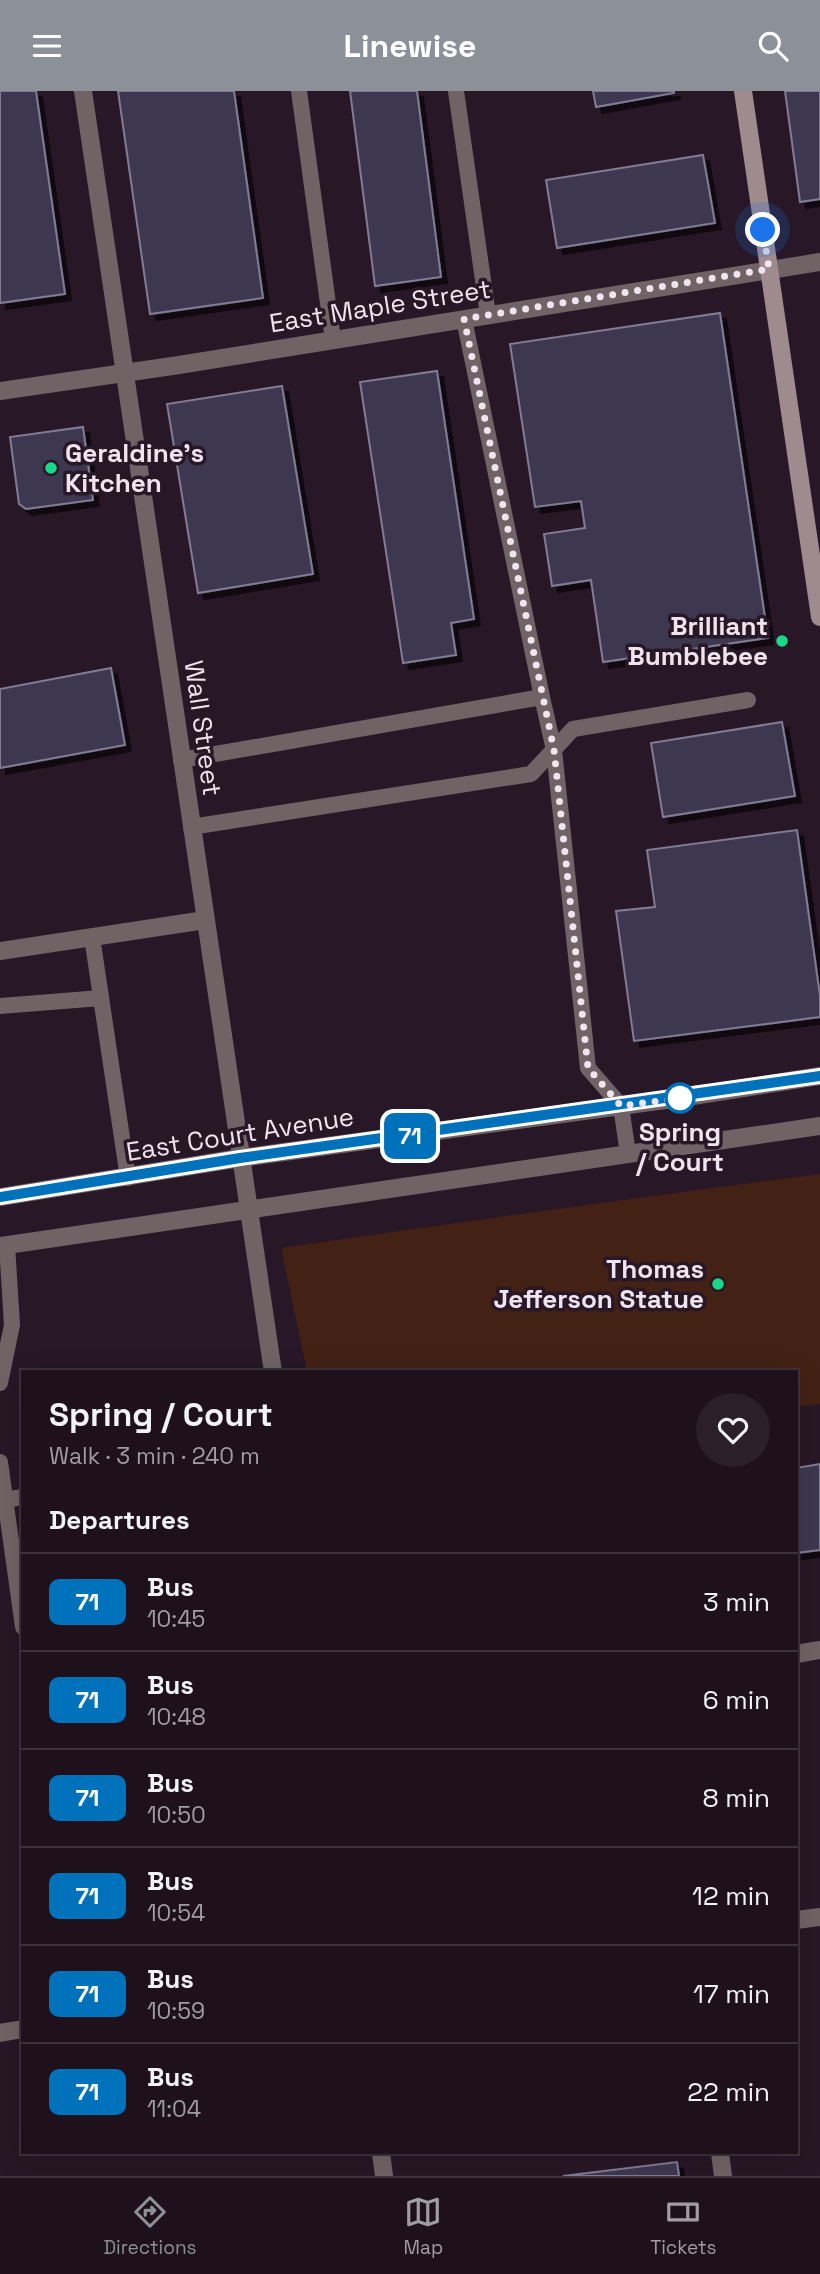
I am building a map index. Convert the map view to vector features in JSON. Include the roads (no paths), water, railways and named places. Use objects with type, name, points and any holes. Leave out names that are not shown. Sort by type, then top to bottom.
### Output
[{"type":"main road","points":[[743,91],[820,617]]},
{"type":"street","name":"Wall Street","points":[[83,91],[273,1370]]},
{"type":"street","name":"East Maple Street","points":[[0,391],[820,262]]},
{"type":"street","points":[[0,951],[205,921]]},
{"type":"street","name":"East Court Avenue","points":[[0,1197],[240,1158],[820,1076]]},
{"type":"street","points":[[3,1245],[820,1126]]},
{"type":"street","points":[[798,1654],[820,1650]]},
{"type":"street","points":[[798,1920],[820,1917]]},
{"type":"street","points":[[0,2033],[21,2029]]},
{"type":"street","points":[[381,2154],[384,2176]]},
{"type":"street","points":[[720,2154],[723,2176]]},
{"type":"lane","points":[[299,91],[333,340]]},
{"type":"lane","points":[[456,91],[488,315]]},
{"type":"lane","points":[[464,319],[554,750],[588,1068],[621,1106],[628,1154]]},
{"type":"lane","points":[[181,759],[542,697]]},
{"type":"lane","points":[[191,827],[531,774],[573,729],[748,700]]},
{"type":"lane","points":[[92,937],[128,1178]]},
{"type":"lane","points":[[0,1006],[101,998]]},
{"type":"lane","points":[[0,1383],[12,1325],[3,1245]]},
{"type":"lane","points":[[0,1462],[21,1611]]},
{"type":"lane","points":[[4,1500],[21,1497]]},
{"type":"place","name":"Geraldine's Kitchen","points":[[51,468]]},
{"type":"place","name":"Brilliant Bumblebee","points":[[782,641]]},
{"type":"place","name":"Spring / Court","points":[[680,1098]]},
{"type":"place","name":"Thomas Jefferson Statue","points":[[718,1284]]}]
